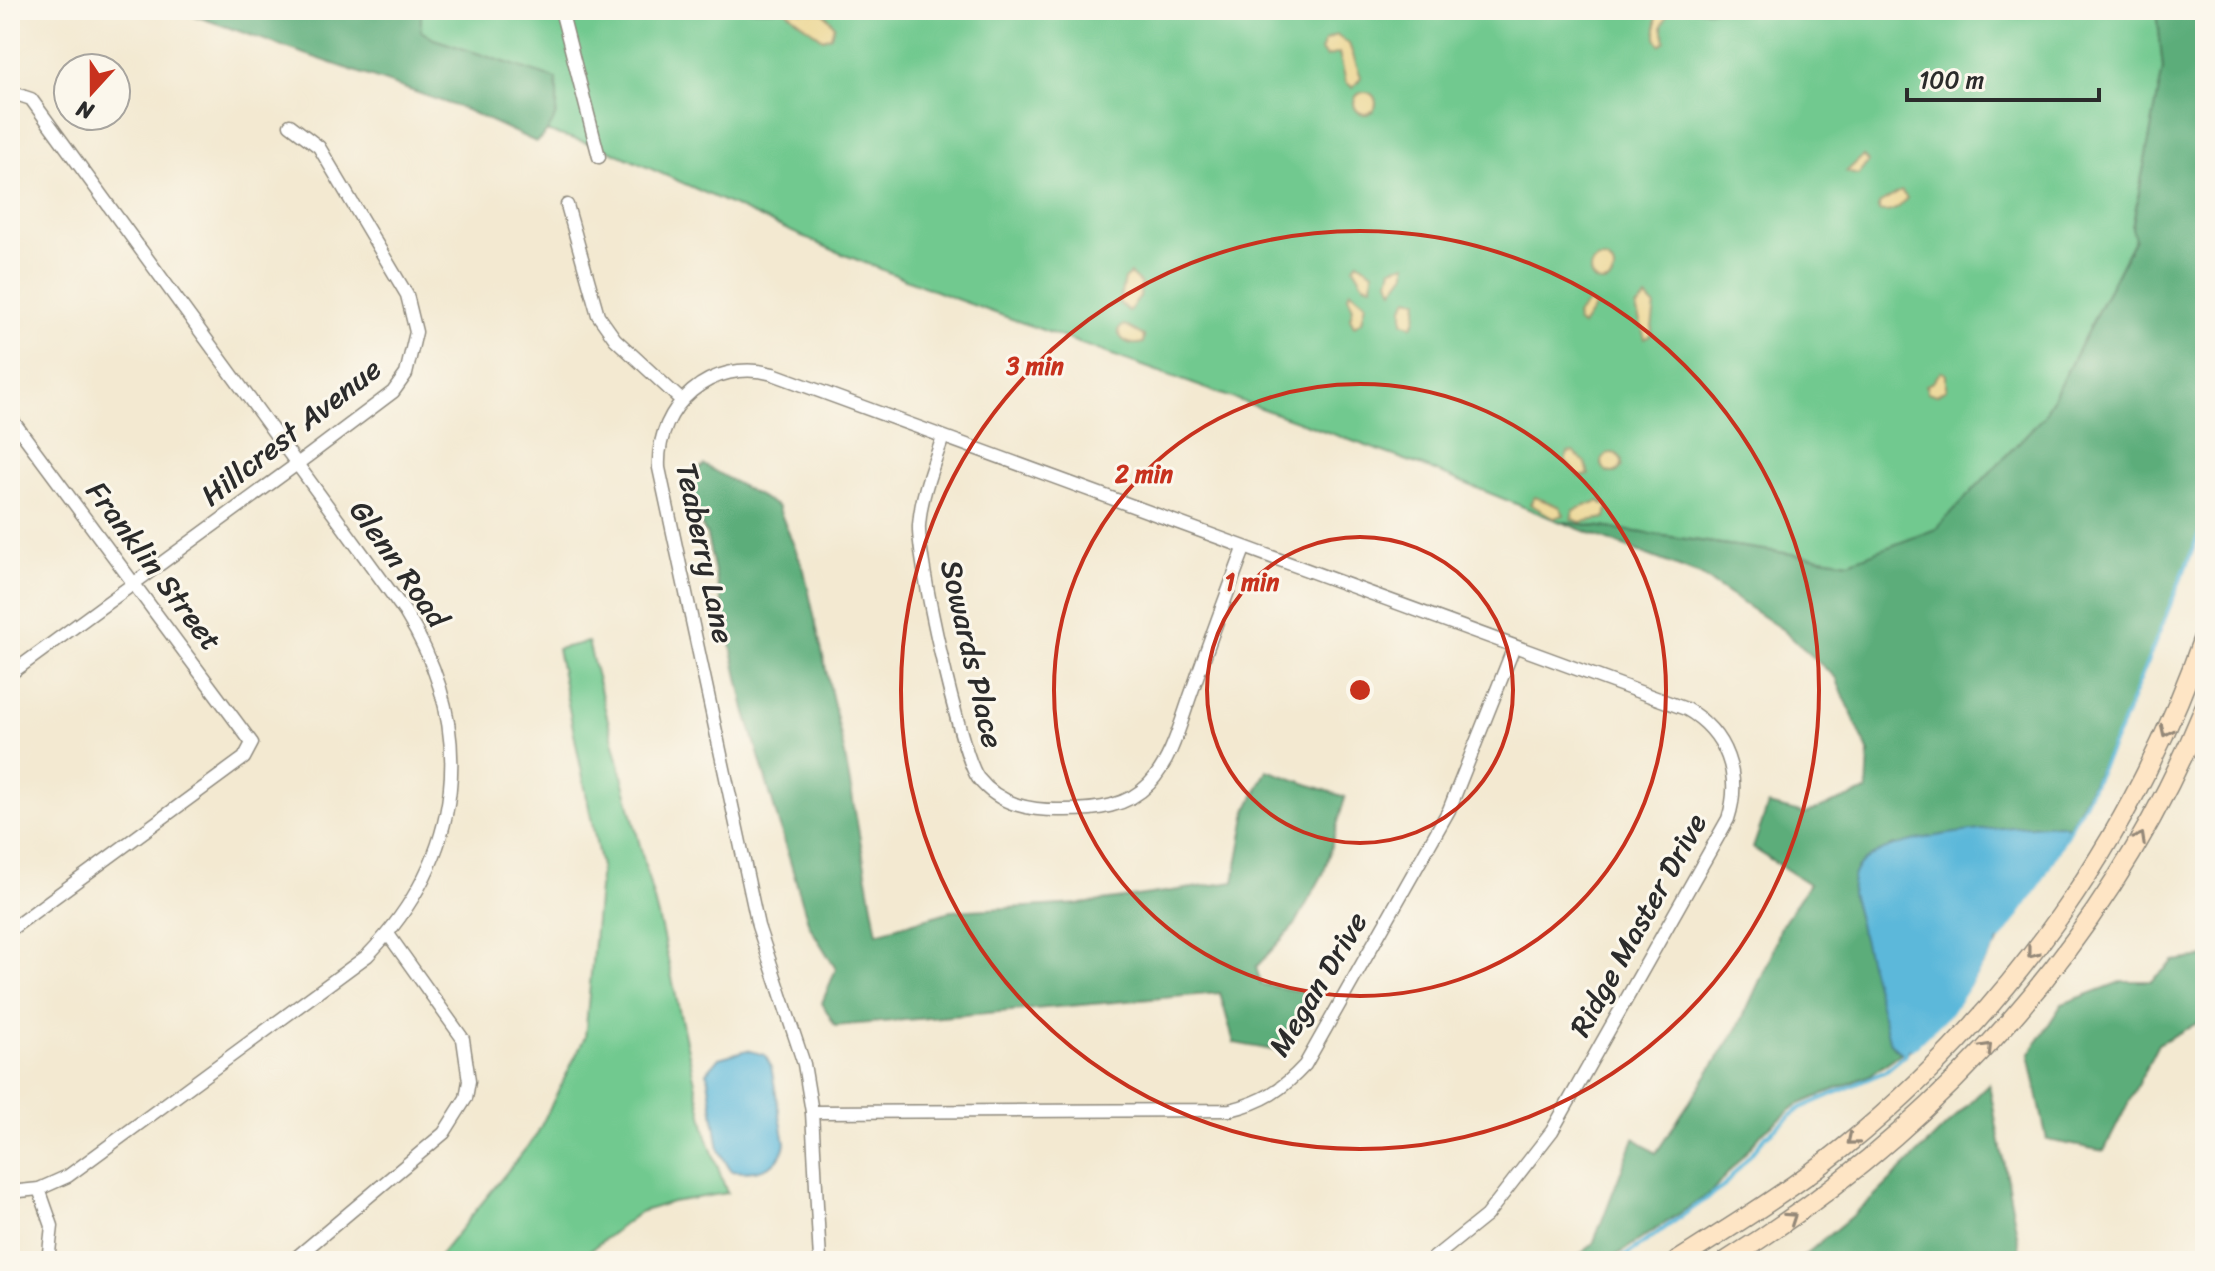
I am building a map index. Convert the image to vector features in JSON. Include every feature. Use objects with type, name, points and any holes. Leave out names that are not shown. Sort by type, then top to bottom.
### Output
[{"type":"main road","points":[[1677,1261],[1790,1188],[1845,1146],[1948,1052],[2011,981],[2105,848],[2170,722],[2205,632]]},
{"type":"main road","points":[[1726,1261],[1807,1207],[1881,1151],[1998,1036],[2057,964],[2110,888],[2157,808],[2203,714]]},
{"type":"street","points":[[561,10],[599,157]]},
{"type":"street","name":"Glenn Road","points":[[13,92],[31,99],[405,612],[426,647],[443,689],[451,766],[446,815],[426,876],[388,934],[335,981],[145,1120],[68,1176],[39,1189]]},
{"type":"street","name":"Hillcrest Avenue","points":[[10,674],[393,392],[411,364],[416,332],[407,295],[319,147],[290,125]]},
{"type":"street","points":[[567,205],[598,315],[615,339],[681,400]]},
{"type":"street","name":"Teaberry Lane","points":[[820,1261],[812,1112],[796,1034],[758,926],[659,468],[659,442],[681,400],[697,386],[722,374],[763,371],[1514,647]]},
{"type":"street","name":"Franklin Street","points":[[10,417],[248,736],[251,748],[244,758],[10,930]]},
{"type":"street","name":"Sowards Place","points":[[943,437],[922,502],[919,528],[932,605],[970,763],[992,790],[1023,808],[1083,810],[1110,806],[1138,794],[1151,783],[1171,747],[1244,549]]},
{"type":"street","name":"Megan Drive","points":[[812,1112],[1230,1110],[1257,1104],[1274,1095],[1305,1065],[1449,810],[1514,647]]},
{"type":"street","name":"Ridge Master Drive","points":[[1430,1261],[1486,1216],[1552,1131],[1728,819],[1734,793],[1728,755],[1714,731],[1696,714],[1514,647]]},
{"type":"street","points":[[292,1261],[444,1133],[466,1098],[469,1081],[463,1039],[388,934]]},
{"type":"street","points":[[10,1192],[39,1189],[52,1226],[48,1261]]},
{"type":"green space","points":[[178,10],[421,10],[421,31],[434,39],[556,79],[556,114],[544,136],[536,142],[464,109]]},
{"type":"green space","points":[[240,10],[2157,10],[2163,69],[2132,227],[2135,238],[2044,416],[1936,529],[1850,562],[1558,521],[1425,467],[956,299],[835,251],[600,146],[464,109]]},
{"type":"green space","points":[[2157,10],[2202,10],[2205,22],[2205,519],[2120,729],[2069,827],[2060,824],[1965,833],[1891,846],[1890,1043],[1901,1053],[1870,1075],[1797,1105],[1761,1134],[1712,1192],[1608,1261],[1572,1261],[1593,1244],[1634,1138],[1656,1153],[1738,1028],[1772,954],[1779,929],[1809,884],[1753,848],[1768,805],[1805,814],[1867,791],[1869,753],[1836,678],[1783,630],[1700,575],[1558,521],[1849,562],[1936,529],[2044,416],[2135,239],[2132,228],[2163,69]]},
{"type":"green space","points":[[704,465],[778,507],[804,570],[844,751],[877,933],[951,911],[1081,904],[1234,882],[1247,810],[1267,770],[1345,797],[1324,872],[1295,925],[1256,967],[1261,984],[1306,992],[1298,1019],[1277,1051],[1234,1043],[1220,993],[835,1026],[822,1003],[836,969],[809,925],[745,709],[707,536],[682,484]]},
{"type":"green space","points":[[588,642],[661,928],[707,1137],[727,1193],[672,1202],[640,1212],[576,1261],[435,1261],[536,1136],[585,1037],[601,867],[557,649]]},
{"type":"green space","points":[[2205,957],[2205,1019],[2158,1044],[2104,1151],[2047,1140],[2029,1055],[2062,1004],[2123,981],[2152,981],[2174,961]]},
{"type":"green space","points":[[1989,1084],[2022,1261],[1798,1261],[1873,1198]]},
{"type":"green space","points":[[2020,1250],[2099,1256],[2114,1261],[2022,1261]]},
{"type":"sand","points":[[785,10],[824,13],[834,25],[831,36],[823,39]]},
{"type":"sand","points":[[1656,10],[1668,13],[1662,26],[1665,41],[1660,45],[1656,38]]},
{"type":"sand","points":[[1336,35],[1349,44],[1361,77],[1353,88],[1346,82],[1339,53],[1326,57],[1321,51],[1325,41]]},
{"type":"sand","points":[[1365,92],[1373,95],[1376,103],[1373,111],[1365,114],[1357,111],[1354,103],[1357,95]]},
{"type":"sand","points":[[1863,156],[1868,162],[1858,175],[1846,172]]},
{"type":"sand","points":[[1901,191],[1907,198],[1902,204],[1891,211],[1879,211],[1879,204]]},
{"type":"sand","points":[[1602,259],[1610,263],[1614,271],[1610,279],[1602,283],[1594,279],[1590,271],[1594,263]]},
{"type":"sand","points":[[1358,261],[1373,272],[1372,286],[1364,284],[1354,267]]},
{"type":"sand","points":[[1406,264],[1406,273],[1393,290],[1389,280],[1392,268]]},
{"type":"sand","points":[[1130,274],[1141,284],[1140,297],[1129,311],[1119,303],[1124,279]]},
{"type":"sand","points":[[1350,290],[1366,303],[1362,321],[1354,326],[1350,318],[1353,308],[1348,296]]},
{"type":"sand","points":[[1408,298],[1418,300],[1412,326],[1403,322],[1403,307]]},
{"type":"sand","points":[[1646,298],[1655,306],[1651,335],[1645,339],[1636,308]]},
{"type":"sand","points":[[1588,302],[1595,307],[1582,326],[1577,322],[1576,315]]},
{"type":"sand","points":[[1124,325],[1144,336],[1143,343],[1124,341],[1118,330]]},
{"type":"sand","points":[[1941,371],[1946,374],[1946,389],[1936,395],[1927,392],[1926,385],[1933,382]]},
{"type":"sand","points":[[1573,452],[1585,462],[1589,475],[1579,477],[1565,460],[1568,453]]},
{"type":"sand","points":[[1612,453],[1619,456],[1622,463],[1619,470],[1612,473],[1605,470],[1602,463],[1605,456]]},
{"type":"sand","points":[[1535,497],[1560,507],[1564,515],[1554,518],[1530,504]]},
{"type":"sand","points":[[1598,501],[1608,506],[1606,518],[1580,522],[1572,519],[1574,510]]},
{"type":"water","points":[[2060,824],[2069,827],[2036,889],[1950,1012],[1904,1055],[1890,1043],[1851,893],[1854,874],[1866,860],[1888,848],[1916,840],[1981,830]]},
{"type":"water","points":[[747,1050],[765,1055],[771,1066],[785,1143],[778,1159],[766,1168],[749,1172],[731,1171],[719,1150],[707,1072],[719,1058]]},
{"type":"waterway","points":[[2203,10],[2205,21]]},
{"type":"waterway","points":[[2000,939],[2036,889],[2084,803],[2120,729],[2205,519]]},
{"type":"waterway","points":[[1912,1048],[1950,1012],[1994,946]]},
{"type":"waterway","points":[[1618,1261],[1723,1187],[1766,1136],[1801,1108],[1884,1072],[1906,1054]]}]
